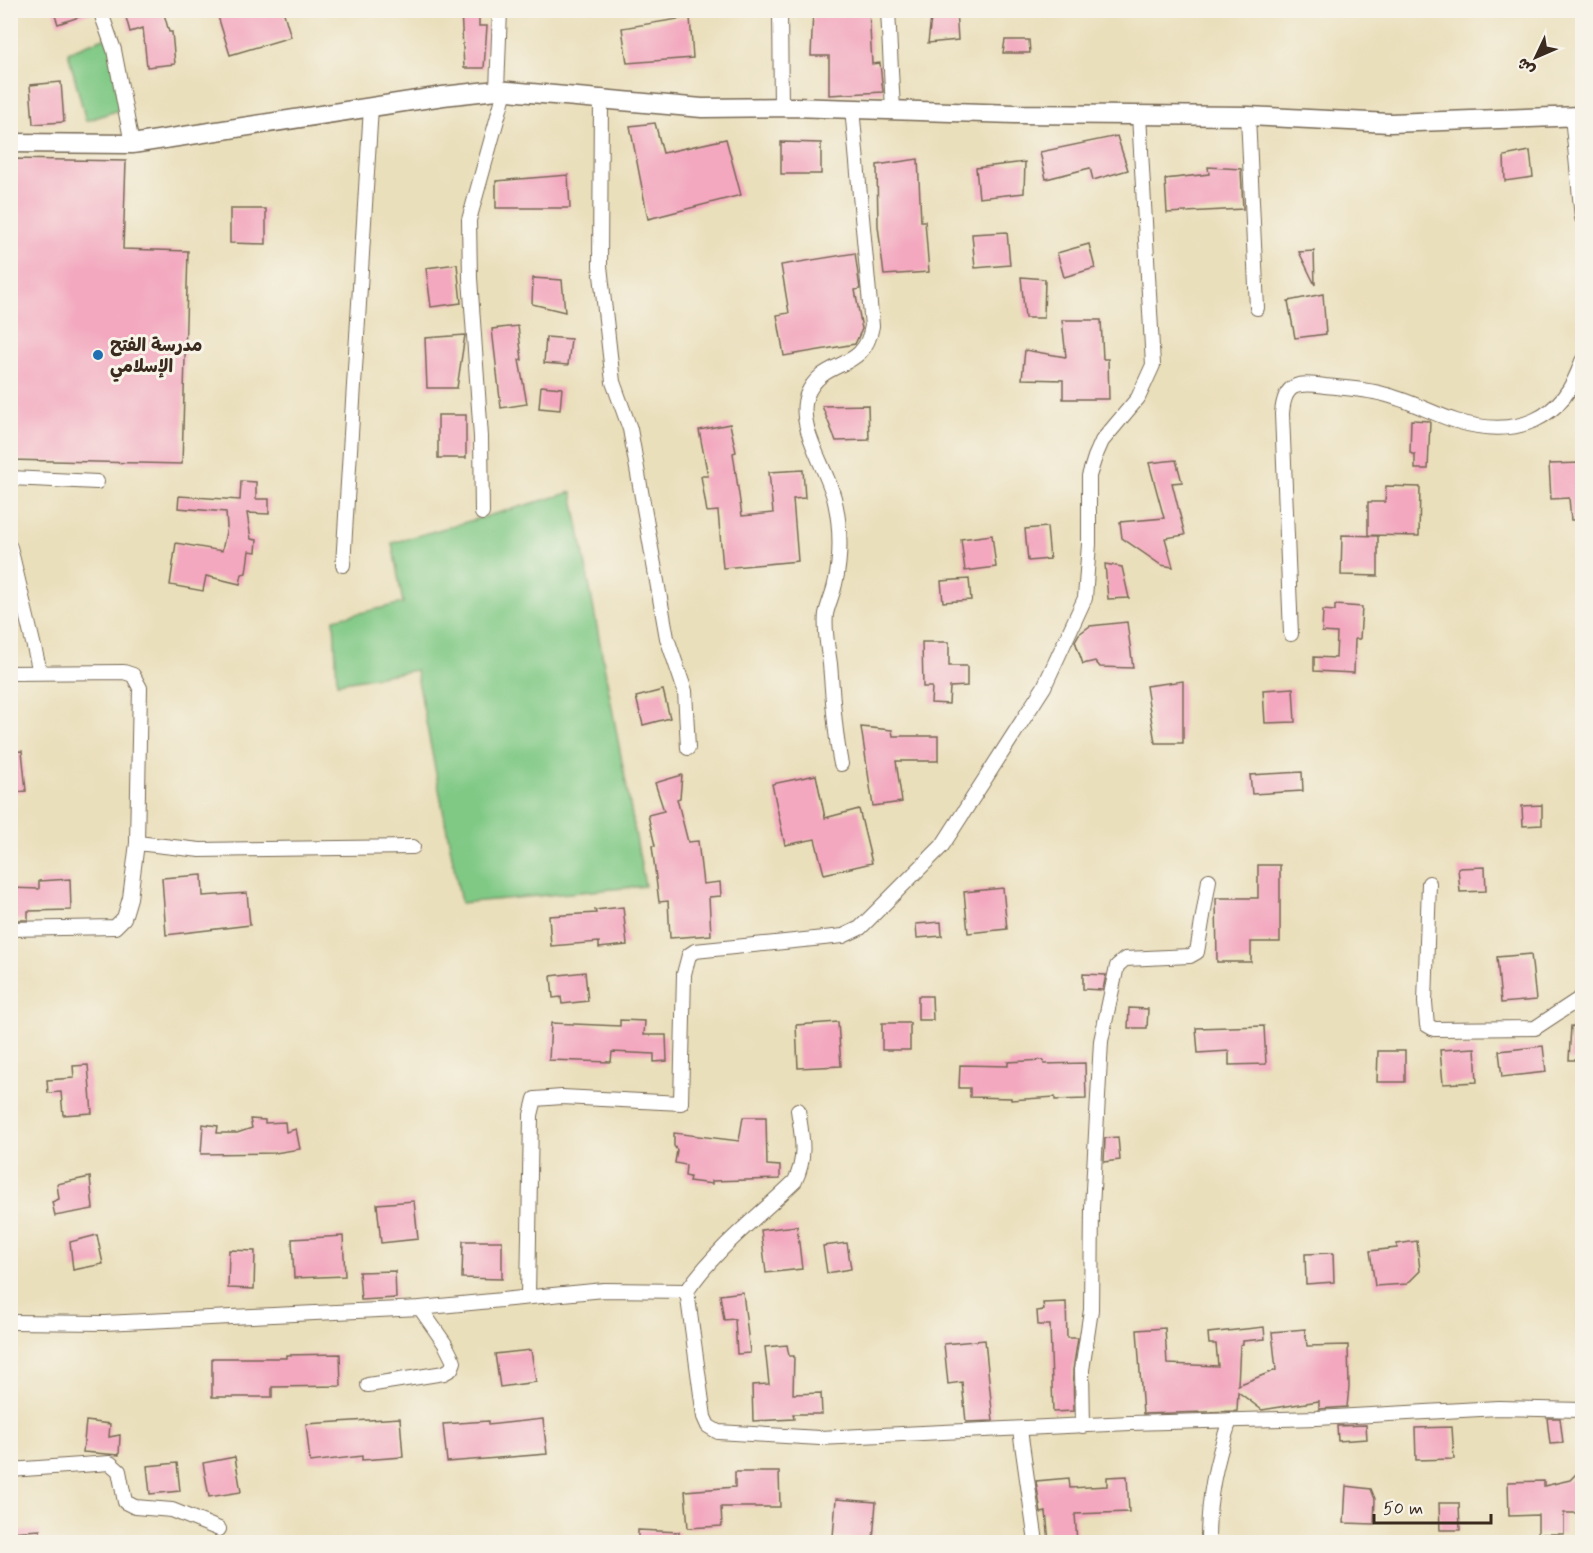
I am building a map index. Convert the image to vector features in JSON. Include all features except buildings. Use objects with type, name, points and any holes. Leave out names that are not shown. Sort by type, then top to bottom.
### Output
[{"type":"street","points":[[100,10],[114,50],[132,144]]},
{"type":"street","points":[[482,513],[481,437],[470,278],[469,220],[501,90],[500,10]]},
{"type":"street","points":[[780,10],[781,107]]},
{"type":"street","points":[[888,10],[893,110]]},
{"type":"street","points":[[10,143],[132,144],[371,107],[501,90],[601,97],[702,108],[852,108],[1248,116],[1390,123],[1577,116],[1582,218]]},
{"type":"street","points":[[601,97],[600,266],[613,382],[630,429],[667,638],[685,691],[688,748]]},
{"type":"street","points":[[343,565],[371,107]]},
{"type":"street","points":[[841,764],[834,727],[826,615],[836,582],[840,546],[836,503],[825,470],[806,427],[807,396],[821,374],[859,356],[869,341],[871,333],[852,108]]},
{"type":"street","points":[[528,1297],[531,1115],[535,1100],[562,1097],[681,1103],[684,974],[689,955],[695,951],[843,936],[860,928],[942,846],[1044,687],[1085,598],[1089,544],[1089,476],[1095,457],[1102,441],[1138,398],[1153,364],[1139,115]]},
{"type":"street","points":[[1248,116],[1257,308]]},
{"type":"street","points":[[1291,634],[1282,414],[1283,398],[1289,389],[1302,383],[1382,393],[1456,421],[1490,427],[1525,424],[1551,413],[1575,383],[1582,361]]},
{"type":"street","points":[[10,478],[97,482]]},
{"type":"street","points":[[10,547],[40,672]]},
{"type":"street","points":[[10,673],[124,672],[137,680],[140,688],[137,843],[130,898],[124,918],[115,927],[10,929]]},
{"type":"street","points":[[137,843],[200,850],[413,847]]},
{"type":"street","points":[[1083,1426],[1082,1370],[1091,1310],[1092,1208],[1100,1053],[1117,966],[1125,959],[1190,956],[1197,952],[1209,880]]},
{"type":"street","points":[[1429,883],[1425,1002],[1427,1025],[1434,1029],[1535,1028],[1582,997]]},
{"type":"street","points":[[798,1110],[803,1146],[802,1167],[795,1181],[722,1246],[705,1264],[687,1291],[704,1417],[708,1426],[718,1432],[820,1438],[1498,1407],[1582,1410]]},
{"type":"street","points":[[10,1322],[104,1323],[420,1308],[604,1290],[687,1291]]},
{"type":"street","points":[[368,1384],[444,1373],[451,1369],[454,1362],[445,1344],[420,1308]]},
{"type":"street","points":[[1208,1542],[1208,1502],[1215,1462],[1230,1420]]},
{"type":"street","points":[[1020,1430],[1036,1542]]},
{"type":"street","points":[[10,1470],[110,1463],[120,1470],[125,1503],[135,1507],[172,1510],[219,1529]]},
{"type":"green space","points":[[109,36],[125,108],[86,121],[68,52]]},
{"type":"green space","points":[[572,492],[645,886],[461,903],[416,670],[337,683],[334,619],[403,603],[392,543]]},
{"type":"place","name":"مدرسة الفتح الإسلامي","points":[[98,355]]}]
